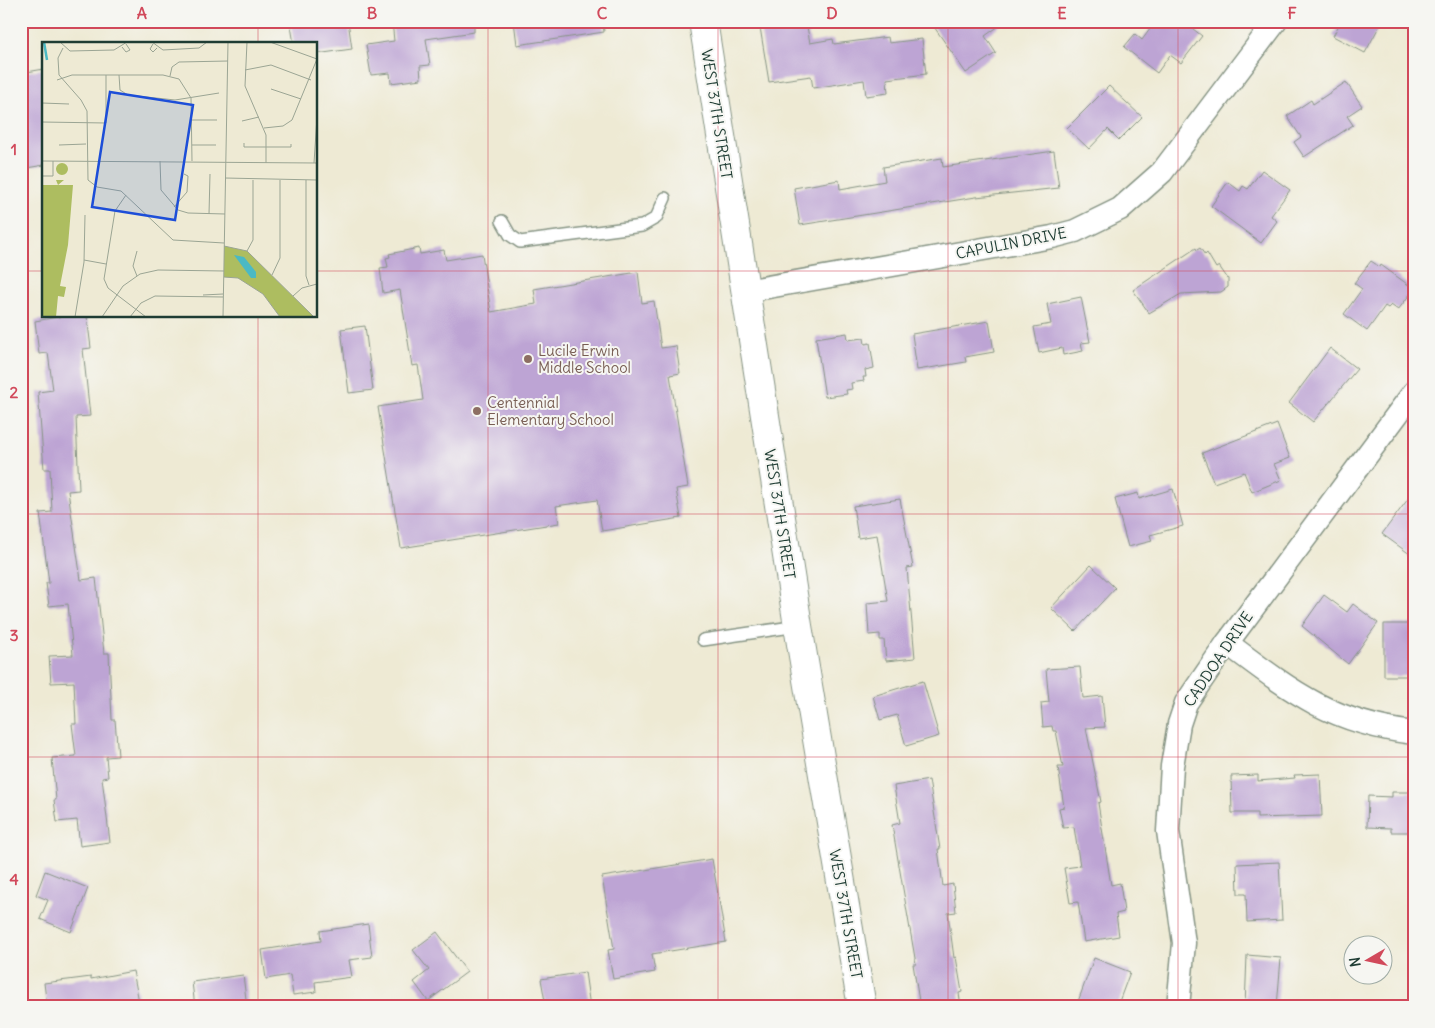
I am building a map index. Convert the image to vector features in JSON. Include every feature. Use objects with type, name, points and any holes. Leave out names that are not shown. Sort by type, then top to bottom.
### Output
[{"type":"street","name":"WEST 37TH STREET","points":[[703,21],[798,626],[862,1007]]},
{"type":"street","name":"CAPULIN DRIVE","points":[[745,291],[1052,237],[1098,222],[1120,209],[1162,172],[1270,23]]},
{"type":"street","name":"CADDOA DRIVE","points":[[1178,1007],[1184,943],[1168,830],[1172,766],[1179,724],[1186,703],[1227,643],[1414,392]]},
{"type":"street","points":[[1227,643],[1293,692],[1324,709],[1346,718],[1414,733]]},
{"type":"lane","points":[[502,221],[510,235],[520,242],[642,226],[656,218],[665,198]]},
{"type":"lane","points":[[703,640],[798,626]]},
{"type":"building","points":[[348,21],[352,49],[318,54],[318,42],[294,42],[291,26]]},
{"type":"building","points":[[392,21],[474,21],[474,32],[426,39],[430,65],[420,66],[421,79],[391,83],[390,73],[371,75],[366,45],[394,41]]},
{"type":"building","points":[[514,21],[603,21],[604,32],[517,45]]},
{"type":"building","points":[[759,21],[806,21],[810,43],[833,39],[834,44],[888,37],[889,43],[922,39],[926,74],[887,79],[888,93],[866,96],[864,80],[813,88],[811,76],[769,82]]},
{"type":"building","points":[[930,21],[1006,21],[985,36],[996,53],[966,73]]},
{"type":"building","points":[[1156,21],[1183,21],[1202,36],[1181,63],[1170,55],[1157,73],[1124,47],[1135,34],[1142,40]]},
{"type":"building","points":[[1341,21],[1382,21],[1365,53],[1333,36]]},
{"type":"building","points":[[42,69],[42,165],[21,169],[21,73]]},
{"type":"building","points":[[1346,82],[1362,106],[1347,116],[1353,125],[1304,157],[1294,142],[1301,137],[1287,116],[1311,100],[1313,104]]},
{"type":"building","points":[[1109,86],[1142,117],[1119,140],[1108,129],[1089,149],[1067,128]]},
{"type":"building","points":[[1054,151],[1059,188],[976,197],[800,225],[794,188],[839,180],[840,189],[885,181],[883,167],[942,158],[943,167]]},
{"type":"building","points":[[1262,170],[1290,190],[1271,216],[1277,221],[1261,243],[1211,206],[1228,182],[1240,191],[1243,186],[1248,189]]},
{"type":"building","points":[[419,248],[420,254],[444,250],[446,260],[482,254],[491,312],[536,304],[534,289],[638,272],[642,303],[654,301],[661,348],[676,346],[680,373],[670,375],[688,487],[676,489],[681,518],[602,531],[597,500],[556,506],[559,523],[401,548],[378,407],[423,400],[418,365],[412,366],[400,290],[383,293],[380,268],[388,267],[386,258],[390,257],[389,254]]},
{"type":"building","points":[[1196,248],[1197,250],[1200,248],[1205,255],[1207,253],[1216,268],[1219,266],[1228,279],[1228,287],[1221,292],[1181,294],[1149,313],[1133,290]]},
{"type":"building","points":[[1371,261],[1380,267],[1381,265],[1414,289],[1398,310],[1391,305],[1388,308],[1385,306],[1367,331],[1344,314],[1362,289],[1354,283]]},
{"type":"building","points":[[1081,297],[1090,342],[1081,343],[1083,351],[1063,355],[1062,348],[1039,353],[1034,327],[1051,324],[1047,304]]},
{"type":"building","points":[[52,318],[87,318],[91,348],[83,349],[90,416],[76,417],[79,490],[68,491],[81,580],[96,578],[104,653],[109,653],[112,720],[115,720],[118,756],[106,757],[108,777],[102,778],[110,842],[80,846],[77,820],[57,822],[54,800],[56,800],[52,758],[76,756],[72,724],[76,724],[74,682],[51,683],[49,656],[73,655],[68,604],[49,606],[46,583],[49,583],[40,513],[52,512],[50,469],[44,469],[38,392],[53,390],[48,353],[39,354],[35,321]]},
{"type":"building","points":[[989,321],[994,352],[965,357],[966,362],[917,370],[912,334]]},
{"type":"building","points":[[365,326],[373,390],[349,393],[341,329]]},
{"type":"building","points":[[847,333],[848,340],[864,338],[865,344],[870,343],[874,368],[865,370],[866,377],[863,377],[864,381],[851,383],[852,389],[846,390],[847,394],[825,397],[816,338]]},
{"type":"building","points":[[1330,348],[1357,369],[1313,422],[1289,403]]},
{"type":"building","points":[[1277,424],[1290,458],[1274,464],[1281,480],[1252,492],[1244,472],[1214,483],[1202,453]]},
{"type":"building","points":[[1173,489],[1183,526],[1150,535],[1152,541],[1128,547],[1115,499],[1138,493],[1139,499]]},
{"type":"building","points":[[1414,491],[1414,557],[1382,534]]},
{"type":"building","points":[[900,499],[913,567],[907,568],[915,658],[886,661],[884,640],[880,640],[880,634],[869,635],[867,603],[888,601],[877,535],[858,538],[853,506]]},
{"type":"building","points":[[1091,565],[1115,588],[1075,631],[1051,608]]},
{"type":"building","points":[[1324,595],[1347,612],[1353,604],[1378,623],[1348,664],[1302,626]]},
{"type":"building","points":[[1384,624],[1414,624],[1413,676],[1384,676]]},
{"type":"building","points":[[1080,667],[1083,698],[1102,696],[1105,727],[1086,728],[1101,802],[1098,803],[1111,885],[1120,883],[1124,912],[1116,914],[1119,936],[1084,942],[1078,902],[1070,903],[1064,868],[1080,866],[1074,827],[1063,828],[1059,808],[1064,807],[1058,767],[1063,767],[1056,731],[1053,731],[1052,726],[1043,727],[1041,703],[1049,702],[1046,669]]},
{"type":"building","points":[[923,681],[939,736],[906,746],[897,715],[880,720],[873,696]]},
{"type":"building","points":[[1320,774],[1322,816],[1257,818],[1257,813],[1232,813],[1231,776],[1258,775],[1258,781],[1295,778],[1294,775]]},
{"type":"building","points":[[929,780],[940,849],[938,849],[943,886],[953,884],[956,912],[948,913],[954,958],[956,957],[962,992],[959,993],[961,1007],[920,1007],[913,964],[916,964],[892,825],[900,823],[894,786]]},
{"type":"building","points":[[1392,792],[1414,792],[1414,832],[1391,832],[1391,828],[1367,827],[1368,796],[1392,797]]},
{"type":"building","points":[[712,859],[726,942],[652,954],[655,972],[613,979],[608,950],[614,949],[602,877]]},
{"type":"building","points":[[1279,862],[1282,920],[1247,922],[1246,894],[1238,894],[1237,864]]},
{"type":"building","points":[[45,871],[88,888],[71,932],[40,919],[48,900],[36,895]]},
{"type":"building","points":[[368,924],[372,957],[349,960],[352,977],[315,982],[316,992],[293,995],[290,975],[266,979],[262,950],[321,941],[320,931]]},
{"type":"building","points":[[437,932],[467,972],[428,1001],[414,982],[429,970],[413,950]]},
{"type":"building","points":[[1247,955],[1281,958],[1277,1007],[1245,1007]]},
{"type":"building","points":[[1094,958],[1130,972],[1117,1007],[1076,1007]]},
{"type":"building","points":[[133,971],[140,1007],[113,1007],[112,1001],[75,1007],[47,1007],[44,983],[91,977],[91,979]]},
{"type":"building","points":[[585,972],[590,1007],[546,1007],[541,979]]},
{"type":"building","points":[[243,975],[247,1007],[195,1007],[192,982]]},
{"type":"place","name":"Lucile Erwin Middle School","points":[[528,359]]},
{"type":"place","name":"Centennial Elementary School","points":[[477,411]]}]
